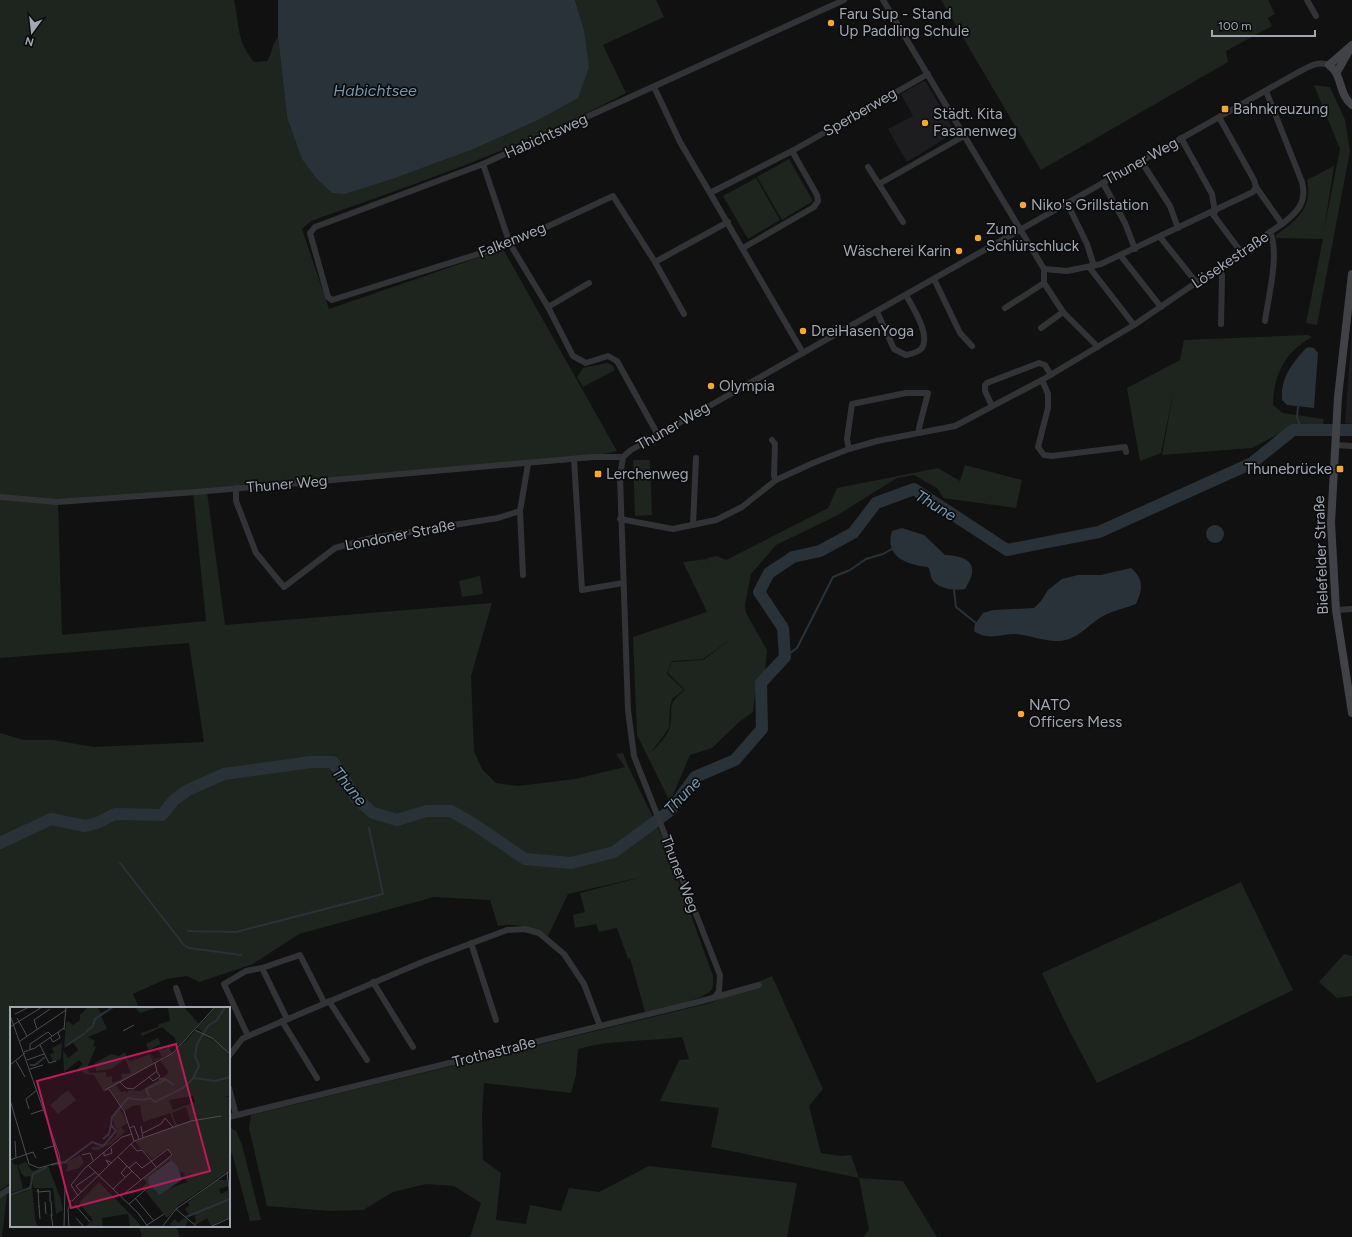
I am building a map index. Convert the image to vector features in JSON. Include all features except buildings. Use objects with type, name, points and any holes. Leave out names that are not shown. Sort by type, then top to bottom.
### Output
[{"type":"main road","points":[[1352,46],[1328,65],[1337,72],[1344,95],[1352,105]]},
{"type":"main road","points":[[1337,72],[1352,46]]},
{"type":"main road","name":"Bielefelder Straße","points":[[1352,274],[1336,423],[1331,523],[1336,610],[1352,713]]},
{"type":"street","name":"Habichtsweg","points":[[332,300],[328,297],[310,233],[314,227],[483,164],[844,0]]},
{"type":"street","points":[[883,0],[1044,270],[1044,283],[1063,312],[1098,347]]},
{"type":"street","points":[[1307,0],[1316,16]]},
{"type":"street","name":"Thuner Weg","points":[[0,497],[57,502],[574,459],[623,457],[658,435],[1312,65],[1319,63],[1328,65]]},
{"type":"street","name":"Sperberweg","points":[[710,193],[792,151],[928,74]]},
{"type":"street","points":[[654,87],[680,142],[803,353]]},
{"type":"street","name":"Lösekestraße","points":[[620,520],[673,529],[716,520],[742,507],[776,480],[807,465],[849,449],[877,441],[956,426],[1051,375],[1134,325],[1282,224],[1300,208],[1304,190],[1266,91]]},
{"type":"street","points":[[1219,117],[1256,187],[1282,224]]},
{"type":"street","points":[[879,184],[964,136]]},
{"type":"street","points":[[1181,138],[1212,194],[1213,212],[1241,252]]},
{"type":"street","points":[[743,248],[814,207],[818,201],[818,194],[792,151]]},
{"type":"street","points":[[1142,161],[1170,206],[1178,228]]},
{"type":"street","points":[[483,164],[510,244],[548,307],[573,356],[586,363],[608,356],[617,361],[658,435]]},
{"type":"street","points":[[868,167],[903,222]]},
{"type":"street","points":[[1103,183],[1126,223],[1135,249]]},
{"type":"street","points":[[1044,270],[1067,271],[1092,267],[1120,256],[1254,192],[1256,187]]},
{"type":"street","name":"Falkenweg","points":[[332,300],[510,244],[613,196],[655,262],[684,314]]},
{"type":"street","points":[[1067,203],[1087,244],[1092,267],[1134,325]]},
{"type":"street","points":[[655,262],[728,222]]},
{"type":"street","points":[[1265,321],[1273,254],[1273,239],[1270,232]]},
{"type":"street","points":[[1160,237],[1196,282]]},
{"type":"street","points":[[1120,256],[1161,307]]},
{"type":"street","points":[[1219,267],[1222,275],[1221,324]]},
{"type":"street","points":[[934,279],[960,333],[972,346]]},
{"type":"street","points":[[548,307],[589,283]]},
{"type":"street","points":[[1005,308],[1044,283]]},
{"type":"street","points":[[877,312],[894,349],[906,355],[915,352],[921,348],[923,343],[923,329],[906,295]]},
{"type":"street","points":[[1041,328],[1063,312]]},
{"type":"street","points":[[992,406],[985,391],[985,385],[987,383],[1039,363],[1046,365],[1051,375]]},
{"type":"street","points":[[1042,380],[1048,394],[1048,408],[1038,447],[1044,455],[1052,456],[1125,450],[1124,439]]},
{"type":"street","points":[[849,449],[847,439],[852,404],[906,393],[928,393],[918,428],[919,433]]},
{"type":"street","points":[[772,440],[775,444],[774,476],[776,480]]},
{"type":"street","points":[[1335,441],[1352,446]]},
{"type":"street","name":"Thuner Weg","points":[[623,457],[620,467],[620,520],[628,710],[633,752],[720,975],[719,991],[715,997]]},
{"type":"street","points":[[693,526],[696,458]]},
{"type":"street","points":[[574,459],[582,590],[623,583]]},
{"type":"street","points":[[523,575],[520,511],[528,464]]},
{"type":"street","name":"Londoner Straße","points":[[236,488],[236,501],[256,553],[284,587],[335,548],[372,538],[498,518],[520,511]]},
{"type":"street","points":[[1336,610],[1352,609]]},
{"type":"street","points":[[230,1055],[238,1043],[248,1036],[326,1001],[471,943],[508,930],[525,929],[539,933],[564,954],[584,984],[600,1026]]},
{"type":"street","points":[[471,943],[496,1020]]},
{"type":"street","points":[[248,1036],[224,984],[246,972],[300,955],[326,1001],[366,1060]]},
{"type":"street","points":[[262,968],[284,1020],[317,1078]]},
{"type":"street","points":[[374,982],[413,1047]]},
{"type":"street","name":"Trothastraße","points":[[230,1117],[600,1026],[758,985]]},
{"type":"street","points":[[176,988],[183,1007]]},
{"type":"street","points":[[230,1092],[236,1115]]},
{"type":"street","points":[[0,1195],[10,1189]]},
{"type":"shaded area","points":[[0,0],[234,0],[241,40],[254,62],[267,61],[278,37],[287,117],[398,177],[474,149],[536,121],[584,30],[575,0],[656,0],[664,17],[603,45],[626,93],[511,147],[431,178],[311,221],[302,229],[329,309],[503,249],[617,451],[586,458],[207,492],[225,625],[492,603],[471,676],[474,751],[482,769],[496,783],[518,786],[575,779],[625,767],[616,754],[623,753],[662,836],[713,976],[712,989],[701,997],[645,1012],[630,958],[628,959],[617,928],[599,932],[596,924],[575,928],[573,915],[585,912],[580,893],[646,876],[568,894],[548,936],[524,926],[498,926],[490,900],[434,897],[299,934],[253,964],[199,982],[187,976],[166,979],[133,994],[139,1007],[10,1007],[10,1184],[0,1190],[0,733],[24,740],[53,740],[94,747],[204,742],[189,643],[0,658]],"holes":[[[193,493],[206,621],[62,635],[58,502]]]},
{"type":"shaded area","points":[[941,0],[1268,0],[1275,14],[1268,18],[1272,26],[1226,51],[1228,62],[1041,170]]},
{"type":"shaded area","name":"Städt. Kita Fasanenweg","points":[[924,81],[954,130],[954,133],[907,162],[888,129],[913,116],[901,94]]},
{"type":"shaded area","points":[[1314,85],[1330,87],[1345,120],[1350,151],[1317,325],[1306,323],[1323,239],[1276,238],[1276,235],[1291,224],[1302,212],[1308,198],[1307,180],[1334,166],[1324,230],[1340,149]]},
{"type":"shaded area","points":[[789,159],[813,201],[782,220],[757,177]]},
{"type":"shaded area","points":[[756,178],[780,220],[748,239],[723,196]]},
{"type":"shaded area","points":[[1352,328],[1352,424],[1345,423]]},
{"type":"shaded area","points":[[1308,335],[1312,337],[1294,350],[1282,365],[1278,374],[1273,405],[1283,413],[1324,419],[1323,425],[1292,427],[1252,448],[1162,455],[1174,389],[1161,453],[1140,461],[1127,388],[1180,360],[1184,340]]},
{"type":"shaded area","points":[[607,363],[612,365],[615,370],[583,387],[577,377],[583,368]]},
{"type":"shaded area","points":[[633,460],[650,460],[652,515],[635,516]]},
{"type":"shaded area","points":[[965,465],[1022,480],[1016,508],[943,498],[938,489],[914,475],[897,478],[836,516],[776,545],[751,574],[745,605],[746,613],[767,650],[765,671],[756,685],[753,712],[739,722],[712,748],[690,755],[670,802],[645,752],[637,735],[633,637],[707,612],[683,562],[707,559],[711,572],[707,558],[717,556],[726,560],[828,508],[837,488],[938,468],[960,481]],"holes":[[[735,636],[703,660],[672,662],[668,673],[685,690],[673,703],[670,726],[666,736],[654,750],[645,752],[653,750],[669,728],[672,699],[684,690],[667,674],[672,661],[703,659]]]},
{"type":"shaded area","points":[[480,576],[483,594],[462,597],[459,581]]},
{"type":"shaded area","points":[[1241,882],[1293,990],[1195,1038],[1097,1083],[1066,1024],[1042,973]]},
{"type":"shaded area","points":[[1344,954],[1352,956],[1352,996],[1337,998],[1319,982]]},
{"type":"shaded area","points":[[772,976],[823,1089],[809,1106],[821,1153],[841,1156],[851,1155],[859,1178],[711,1147],[719,1108],[660,1101],[679,1060],[689,1059],[682,1037],[617,1042],[578,1049],[576,1075],[571,1093],[484,1083],[482,1115],[483,1160],[501,1173],[496,1220],[526,1224],[530,1205],[561,1211],[569,1188],[599,1192],[649,1166],[797,1183],[787,1237],[470,1237],[481,1203],[454,1186],[426,1184],[393,1192],[363,1210],[330,1211],[267,1206],[249,1128],[251,1115],[710,1003]]},
{"type":"shaded area","points":[[230,1128],[236,1131],[242,1145],[261,1220],[250,1221],[232,1153],[230,1154]]},
{"type":"shaded area","points":[[859,1178],[903,1181],[937,1237],[863,1237],[869,1230]]},
{"type":"shaded area","points":[[7,1194],[2,1237],[0,1237],[0,1198]]},
{"type":"shaded area","points":[[139,1227],[176,1227],[180,1237],[142,1237]]},
{"type":"water","name":"Habichtsee","points":[[278,0],[575,0],[584,30],[589,67],[578,98],[536,121],[474,149],[398,177],[345,194],[332,193],[317,179],[302,159],[287,117],[278,37]]},
{"type":"water","points":[[1306,348],[1314,348],[1318,353],[1314,408],[1287,405],[1282,400],[1285,378],[1296,360]]},
{"type":"water","points":[[1215,525],[1221,528],[1224,534],[1221,540],[1215,543],[1209,540],[1206,534],[1209,528]]},
{"type":"water","points":[[902,528],[924,535],[945,555],[967,560],[972,568],[972,574],[965,589],[953,590],[944,588],[933,580],[928,567],[912,564],[899,558],[891,547],[890,540],[892,531]]},
{"type":"water","points":[[1131,568],[1138,576],[1141,584],[1140,594],[1136,604],[1101,617],[1079,634],[1067,640],[1054,641],[1015,634],[984,636],[974,631],[975,624],[983,613],[993,610],[1034,608],[1041,601],[1048,590],[1062,579],[1078,575],[1101,575]]},
{"type":"waterway","points":[[1298,407],[1297,417],[1301,430]]},
{"type":"waterway","name":"Thune","points":[[0,843],[51,819],[85,826],[97,823],[115,814],[162,815],[174,800],[188,790],[224,774],[311,762],[333,762],[356,798],[373,813],[397,820],[427,811],[451,811],[472,823],[525,859],[571,863],[614,852],[671,810],[695,777],[735,760],[762,729],[761,683],[785,657],[783,628],[759,592],[769,573],[793,557],[820,551],[853,533],[876,503],[914,489],[1007,550],[1099,532],[1252,463],[1293,430],[1352,430]]},
{"type":"waterway","points":[[785,657],[797,648],[833,577],[850,570],[866,559],[883,554],[892,549]]},
{"type":"waterway","points":[[954,590],[956,607],[976,623]]},
{"type":"waterway","points":[[188,931],[236,932],[383,894],[369,828]]},
{"type":"waterway","points":[[120,863],[184,945],[189,948],[241,955]]},
{"type":"place","name":"Faru Sup - Stand Up Paddling Schule","points":[[831,23]]},
{"type":"place","name":"Bahnkreuzung","points":[[1225,109]]},
{"type":"place","name":"Städt. Kita Fasanenweg","points":[[925,123]]},
{"type":"place","name":"Niko's Grillstation","points":[[1023,205]]},
{"type":"place","name":"Zum Schlürschluck","points":[[978,238]]},
{"type":"place","name":"Wäscherei Karin","points":[[959,251]]},
{"type":"place","name":"DreiHasenYoga","points":[[803,331]]},
{"type":"place","name":"Olympia","points":[[711,386]]},
{"type":"place","name":"Thunebrücke","points":[[1340,469]]},
{"type":"place","name":"Lerchenweg","points":[[598,474]]},
{"type":"place","name":"NATO Officers Mess","points":[[1021,714]]}]
